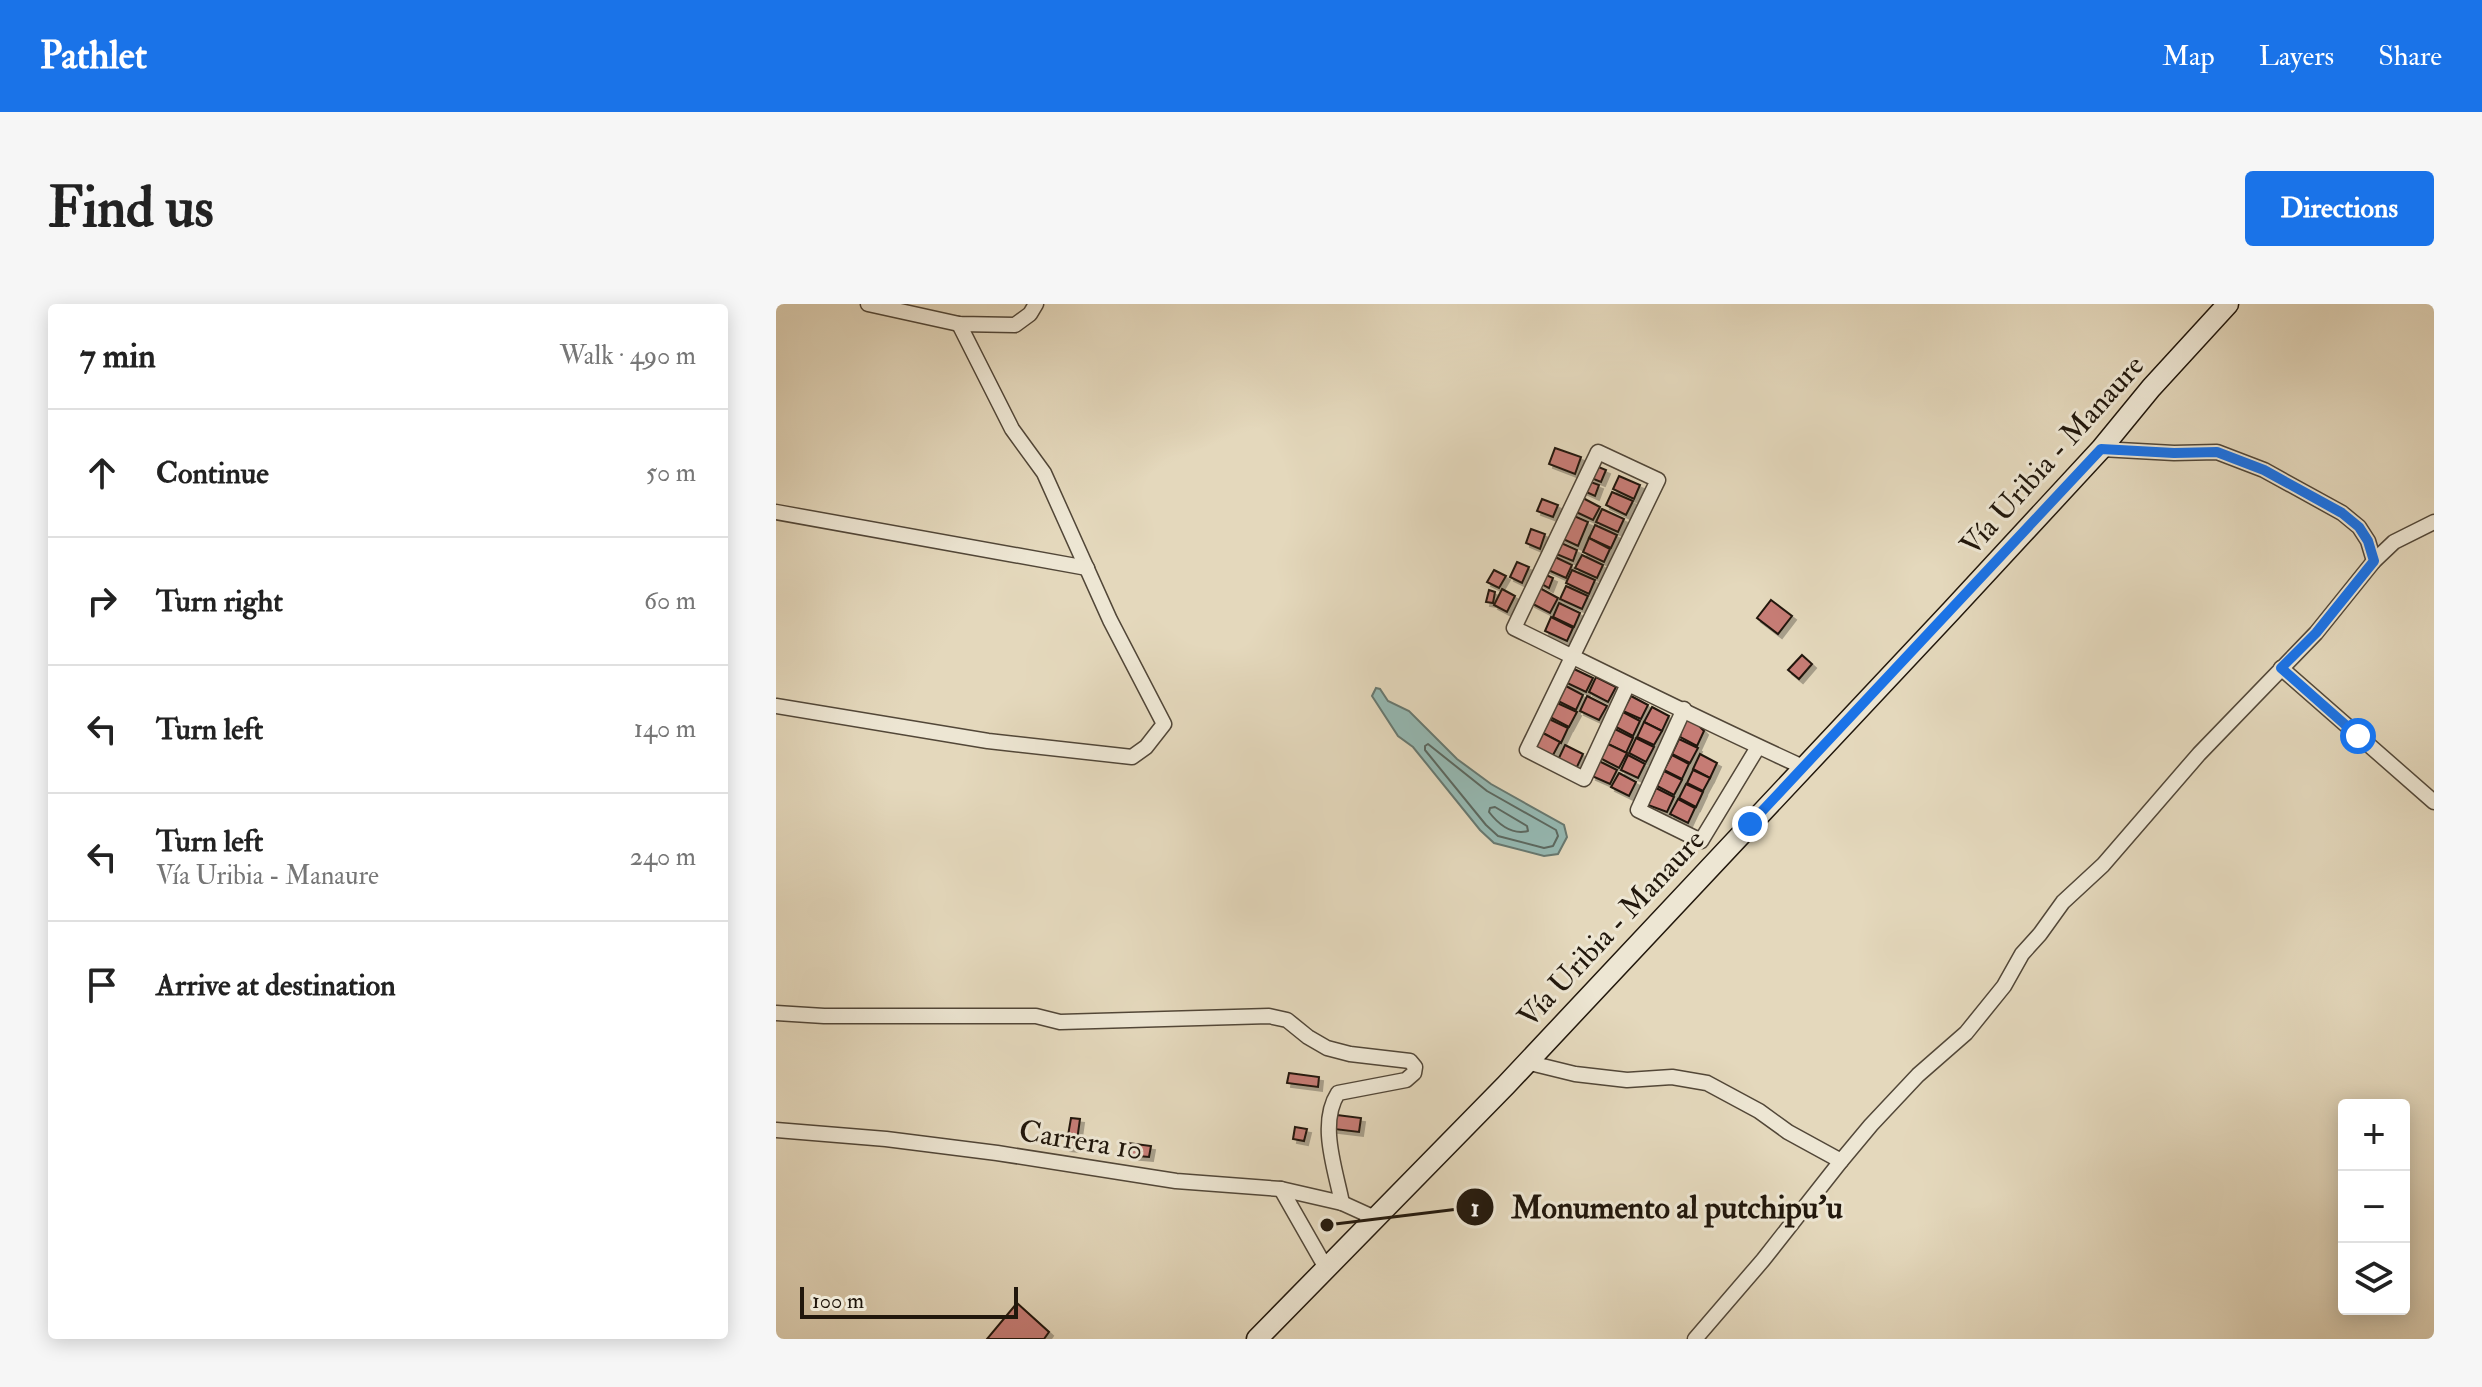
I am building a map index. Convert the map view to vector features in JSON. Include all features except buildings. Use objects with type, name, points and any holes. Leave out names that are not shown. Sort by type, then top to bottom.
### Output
[{"type":"main road","name":"Vía Uribia - Manaure","points":[[1257,1339],[1526,1062],[1803,767],[2101,449],[2151,388],[2228,304]]},
{"type":"street","points":[[868,304],[959,324],[1015,325],[1030,314],[1036,304]]},
{"type":"street","points":[[776,706],[988,741],[1132,757],[1146,747],[1164,724],[1110,620],[1044,473],[1012,429],[959,324]]},
{"type":"street","points":[[2101,449],[2217,452],[2264,470],[2342,513],[2359,527],[2368,541],[2374,561]]},
{"type":"street","points":[[1628,684],[1584,779],[1527,750],[1573,657],[1658,480],[1598,452],[1514,628],[1573,657],[1628,684],[1684,709],[1758,747],[1803,767]]},
{"type":"street","points":[[776,512],[1087,568]]},
{"type":"street","points":[[1695,1339],[1871,1125],[1918,1075],[1966,1033],[2004,986],[2022,954],[2063,902],[2103,865],[2209,744],[2316,633],[2374,561],[2394,542],[2434,522]]},
{"type":"street","points":[[2281,668],[2434,802]]},
{"type":"street","points":[[1684,709],[1638,810],[1701,841],[1758,747]]},
{"type":"street","points":[[776,1013],[824,1016],[1036,1016],[1060,1022],[1269,1016],[1287,1020],[1327,1048],[1410,1061],[1415,1067],[1414,1073],[1406,1080],[1338,1093],[1331,1104],[1331,1149],[1342,1203]]},
{"type":"street","points":[[1526,1062],[1575,1074],[1627,1080],[1672,1077],[1707,1083],[1759,1111],[1800,1140],[1841,1161]]},
{"type":"street","name":"Carrera 10","points":[[776,1130],[886,1139],[997,1153],[1176,1181],[1281,1189],[1342,1203],[1375,1218]]},
{"type":"street","points":[[1281,1189],[1326,1268]]},
{"type":"water","points":[[1376,688],[1388,701],[1409,711],[1457,759],[1491,784],[1564,825],[1567,837],[1558,854],[1544,856],[1494,843],[1413,747],[1398,736],[1372,696]]},
{"type":"place","name":"Monumento al putchipu'u","points":[[1327,1225]]},
{"type":"route","points":[[1750,824],[2101,449],[2217,452],[2264,470],[2342,513],[2359,527],[2368,541],[2374,561],[2316,633],[2281,668],[2358,736]]}]
